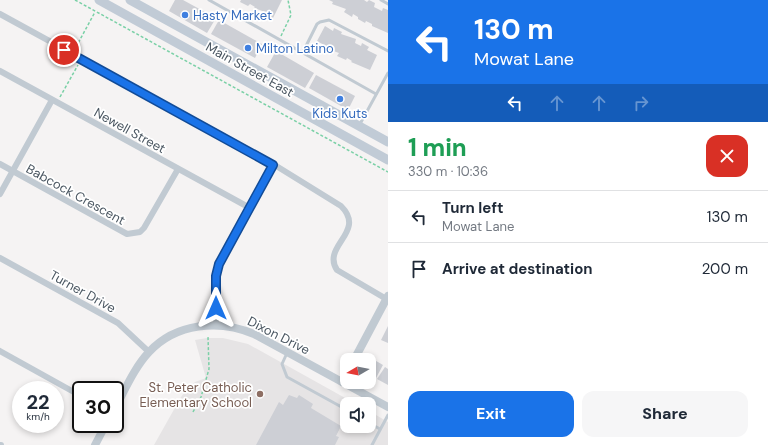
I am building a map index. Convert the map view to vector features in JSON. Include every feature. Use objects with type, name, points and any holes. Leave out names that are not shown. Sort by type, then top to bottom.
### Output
[{"type":"main road","name":"Main Street East","points":[[99,0],[388,160]]},
{"type":"main road","name":"Main Street East","points":[[130,0],[388,142]]},
{"type":"street","points":[[0,14],[273,165],[341,206],[349,214],[350,224],[333,256],[334,265],[337,270],[387,299],[358,353]]},
{"type":"street","name":"Newell Street","points":[[0,71],[250,208]]},
{"type":"street","points":[[0,194],[52,100]]},
{"type":"street","name":"Babcock Crescent","points":[[0,164],[127,234],[140,232],[144,228],[178,168]]},
{"type":"street","points":[[216,324],[217,271],[222,257],[273,165]]},
{"type":"street","name":"Turner Drive","points":[[0,258],[113,320],[128,331],[149,352]]},
{"type":"street","name":"Dixon Drive","points":[[124,392],[135,372],[149,352],[164,340],[191,328],[216,324],[246,330],[340,381]]},
{"type":"street","points":[[0,351],[72,391]]},
{"type":"street","name":"Dixon Drive","points":[[355,389],[388,407]]},
{"type":"street","points":[[95,445],[101,433]]},
{"type":"lane","points":[[209,0],[376,94]]},
{"type":"lane","points":[[381,0],[388,4]]},
{"type":"lane","points":[[303,52],[317,24],[326,20],[334,22],[388,51]]},
{"type":"lane","points":[[359,126],[388,73]]},
{"type":"lane","points":[[287,352],[282,364],[287,377],[340,406]]},
{"type":"lane","points":[[372,445],[388,415]]},
{"type":"lane","points":[[376,427],[380,429]]},
{"type":"path","points":[[75,0],[388,172]]},
{"type":"path","points":[[279,39],[292,15],[288,0]]},
{"type":"path","points":[[75,49],[96,11]]},
{"type":"path","points":[[60,97],[79,64]]},
{"type":"path","points":[[193,412],[201,397],[210,369],[208,337]]},
{"type":"shaded area","name":"St. Peter Catholic Elementary School","points":[[223,338],[248,344],[343,397],[340,397],[340,433],[376,433],[376,415],[388,422],[388,445],[154,445],[187,389],[195,382],[206,378],[195,340]]},
{"type":"building","points":[[175,0],[183,0],[216,18],[207,33],[169,11]]},
{"type":"building","points":[[241,0],[282,0],[273,18],[267,15],[268,13],[254,8],[255,7],[250,4],[248,6],[240,2]]},
{"type":"building","points":[[329,0],[364,0],[367,2],[369,0],[375,3],[374,7],[382,11],[383,8],[388,10],[388,33],[372,26],[372,24],[366,21],[365,23],[353,14],[352,17],[344,12],[346,9],[332,4],[333,2]]},
{"type":"building","points":[[219,20],[262,44],[255,58],[211,34]]},
{"type":"building","points":[[325,26],[333,31],[334,28],[342,32],[341,34],[356,39],[355,43],[361,46],[362,43],[369,47],[367,50],[377,55],[370,70],[351,62],[352,61],[347,58],[346,60],[337,56],[339,53],[325,48],[326,46],[317,41]]},
{"type":"building","points":[[276,51],[314,73],[305,88],[267,67]]},
{"type":"building","points":[[316,75],[355,96],[348,110],[309,88]]},
{"type":"building","points":[[388,326],[388,343],[381,340]]},
{"type":"building","points":[[376,361],[383,365],[376,378]]},
{"type":"building","points":[[385,367],[388,369],[388,385],[377,379]]},
{"type":"building","points":[[289,395],[297,398],[299,395],[313,404],[311,408],[340,425],[336,436],[339,437],[335,445],[256,445],[279,402],[283,405]]},
{"type":"place","name":"Hasty Market","points":[[185,15]]},
{"type":"place","name":"Milton Latino","points":[[248,48]]},
{"type":"place","name":"Kids Kuts","points":[[340,99]]},
{"type":"place","name":"St. Peter Catholic Elementary School","points":[[260,394]]},
{"type":"route","points":[[64,50],[265,159],[273,165],[219,264],[216,276],[216,308]]}]
